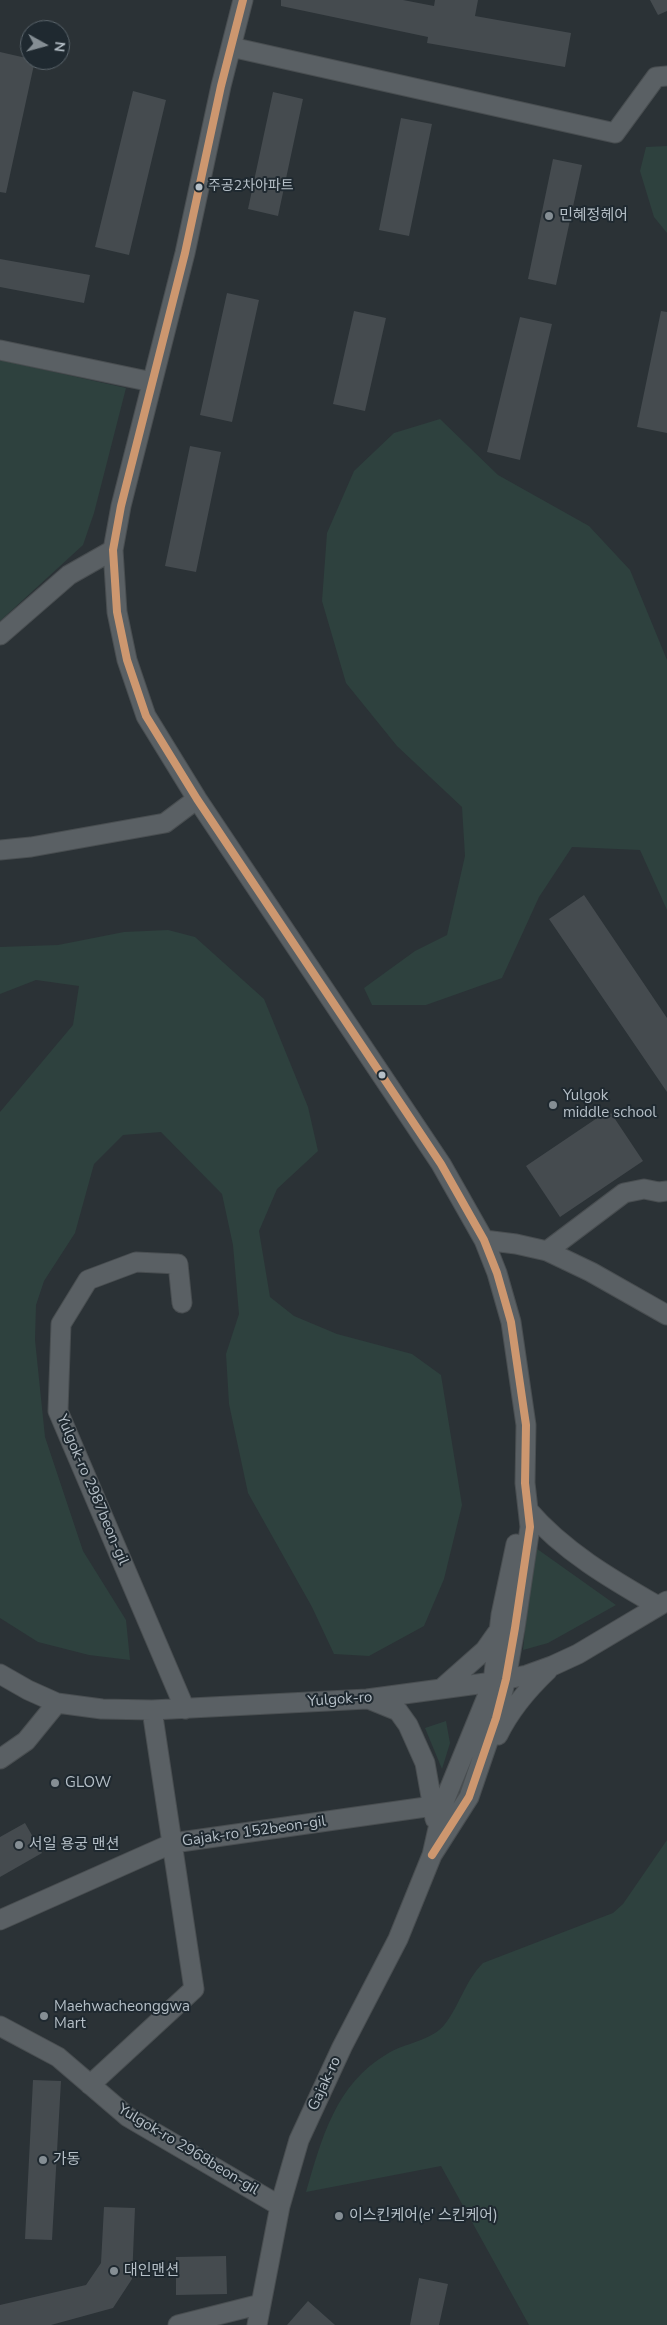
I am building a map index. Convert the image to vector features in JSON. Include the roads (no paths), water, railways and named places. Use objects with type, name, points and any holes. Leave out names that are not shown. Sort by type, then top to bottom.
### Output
[{"type":"street","name":"Gajak-ro","points":[[243,0],[221,86],[185,254],[121,506],[113,550],[117,612],[127,660],[146,716],[196,799],[441,1164],[484,1240],[497,1273],[512,1322],[526,1425],[525,1483],[530,1527],[499,1681],[444,1802],[432,1855],[398,1939],[342,2048],[299,2140],[280,2206],[256,2325]]},
{"type":"street","points":[[231,47],[615,133],[656,77],[667,76]]},
{"type":"street","points":[[0,350],[152,382]]},
{"type":"street","points":[[0,635],[69,576],[113,550]]},
{"type":"street","points":[[0,850],[31,847],[165,823],[196,799]]},
{"type":"street","points":[[546,1251],[624,1193],[644,1189],[664,1193]]},
{"type":"street","points":[[484,1240],[516,1244],[546,1251],[591,1272],[667,1315]]},
{"type":"street","name":"Yulgok-ro 2987beon-gil","points":[[182,1303],[178,1264],[136,1262],[88,1280],[61,1324],[58,1411],[185,1709]]},
{"type":"street","name":"Gajak-ro","points":[[432,1855],[469,1797],[496,1718],[499,1681],[499,1629],[517,1537],[519,1508],[525,1483]]},
{"type":"street","points":[[528,1510],[541,1526],[586,1562],[662,1604]]},
{"type":"street","name":"Yulgok-ro","points":[[0,1674],[28,1690],[57,1703],[102,1709],[185,1709],[367,1699],[499,1681],[552,1666],[578,1654],[662,1604]]},
{"type":"street","points":[[441,1689],[485,1650],[499,1629]]},
{"type":"street","points":[[469,1797],[503,1724],[530,1687],[552,1666]]},
{"type":"street","points":[[367,1699],[398,1710],[408,1725],[425,1763],[437,1835]]},
{"type":"street","points":[[0,1759],[26,1740],[57,1703]]},
{"type":"street","points":[[90,2085],[194,1989],[152,1710]]},
{"type":"street","name":"Gajak-ro 152beon-gil","points":[[0,1920],[173,1843],[433,1806]]},
{"type":"street","name":"Yulgok-ro 2968beon-gil","points":[[0,2026],[58,2057],[128,2117],[280,2206]]},
{"type":"street","points":[[178,2325],[261,2304]]},
{"type":"place","name":"주공2차아파트","points":[[199,187]]},
{"type":"place","name":"민혜정헤어","points":[[549,216]]},
{"type":"place","name":"Yulgok middle school","points":[[553,1105]]},
{"type":"place","name":"GLOW","points":[[55,1783]]},
{"type":"place","name":"서일 용궁 맨션","points":[[19,1845]]},
{"type":"place","name":"Maehwacheonggwa Mart","points":[[44,2016]]},
{"type":"place","name":"가동","points":[[43,2160]]},
{"type":"place","name":"이스킨케어(e' 스킨케어)","points":[[339,2216]]},
{"type":"place","name":"대인맨션","points":[[114,2271]]}]
